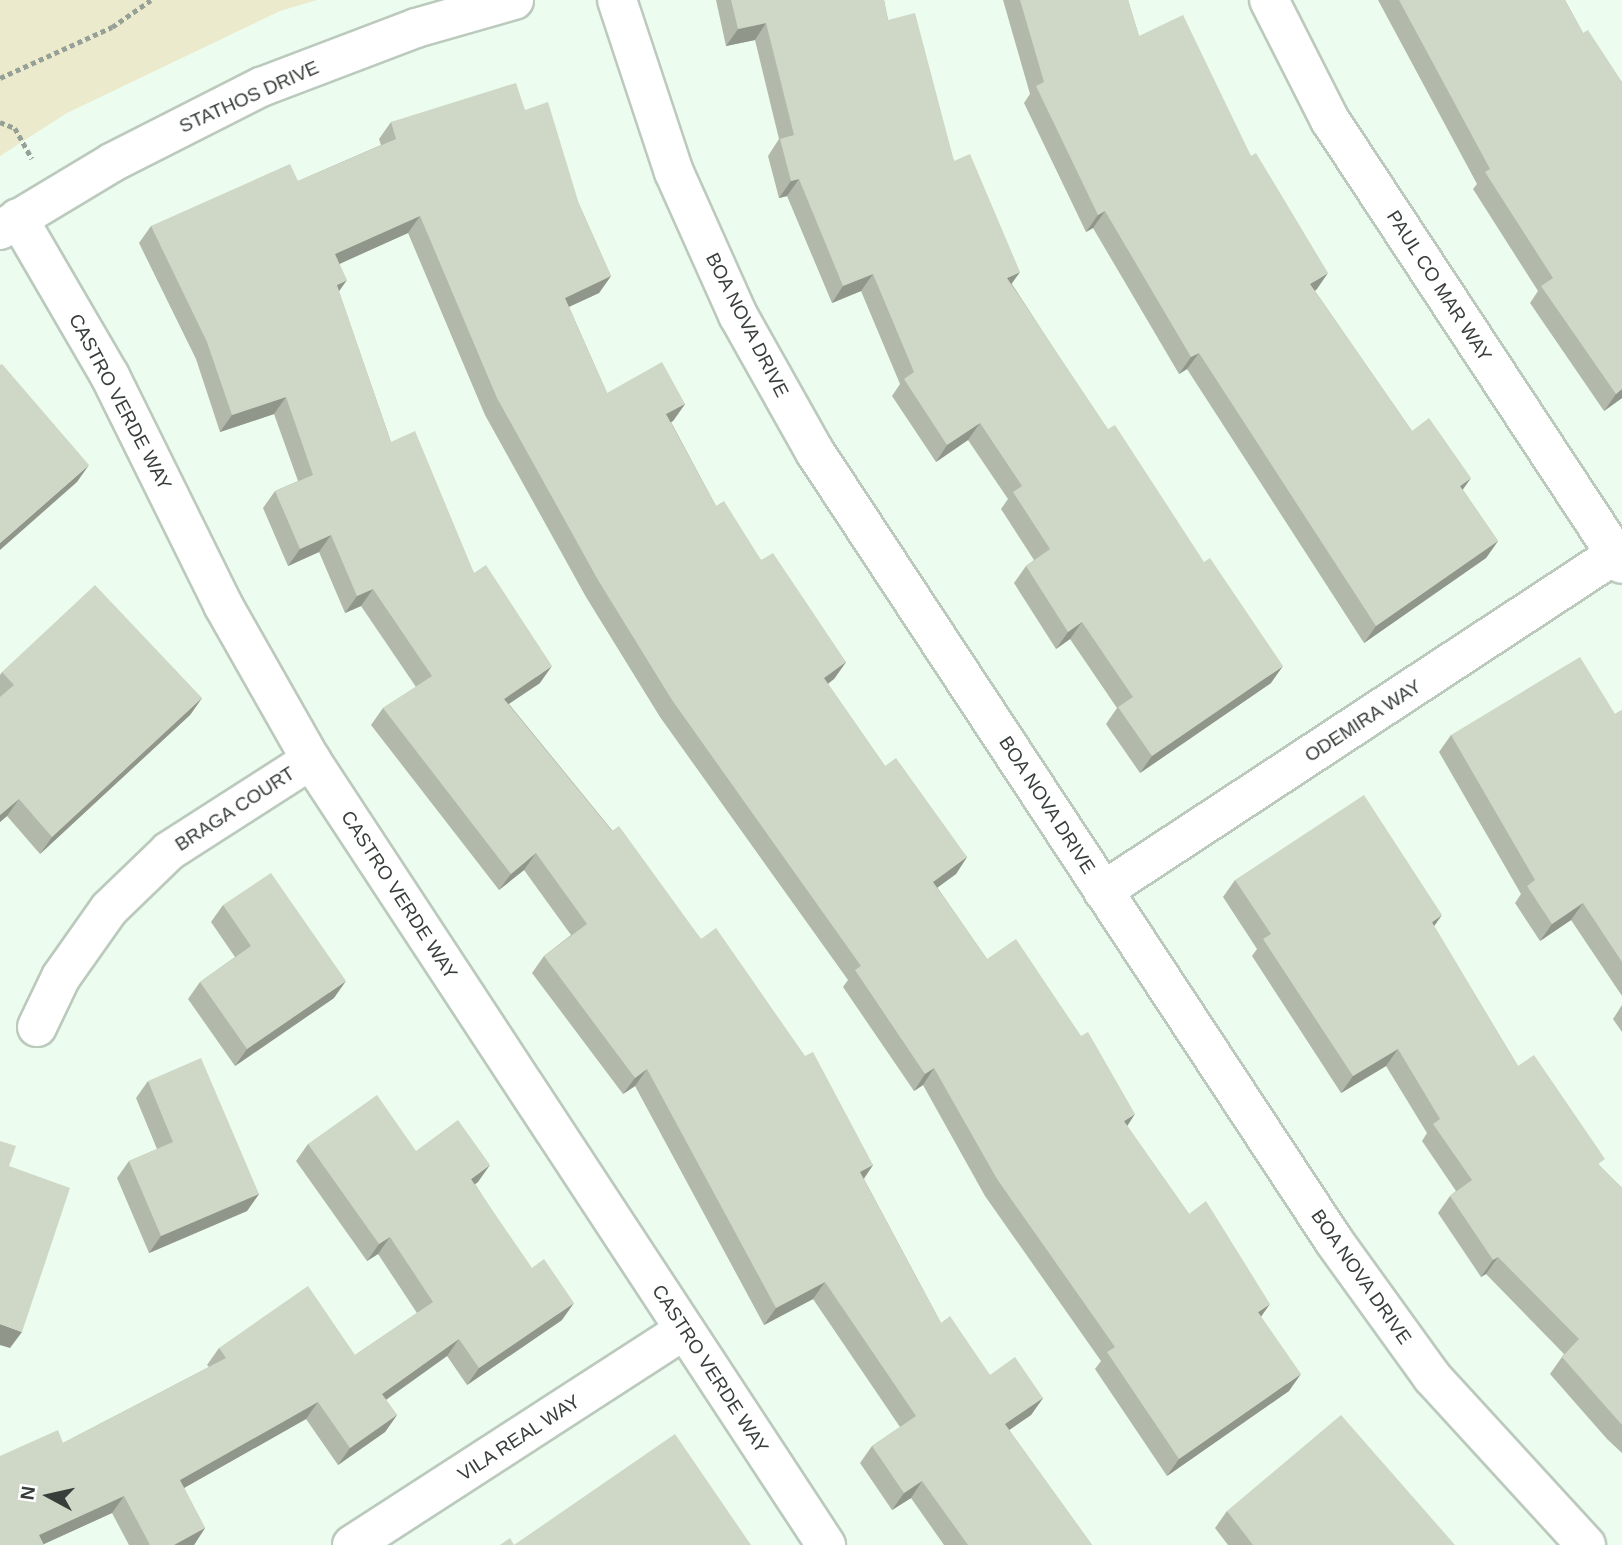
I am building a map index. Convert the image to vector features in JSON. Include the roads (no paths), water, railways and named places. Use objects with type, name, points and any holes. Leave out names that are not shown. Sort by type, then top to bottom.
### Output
[{"type":"street","name":"STATHOS DRIVE","points":[[9,224],[261,88],[416,28],[514,0]]},
{"type":"street","name":"BOA NOVA DRIVE","points":[[617,0],[674,172],[738,315],[815,452],[1334,1241],[1432,1377],[1586,1545]]},
{"type":"street","name":"PAUL CO MAR WAY","points":[[1269,0],[1331,120],[1620,556]]},
{"type":"street","name":"CASTRO VERDE WAY","points":[[9,224],[110,376],[223,605],[311,760],[826,1545]]},
{"type":"street","name":"ODEMIRA WAY","points":[[1103,891],[1620,556]]},
{"type":"street","name":"BRAGA COURT","points":[[37,1027],[61,977],[109,909],[169,850],[311,760]]},
{"type":"street","name":"VILA REAL WAY","points":[[352,1545],[684,1330]]}]
